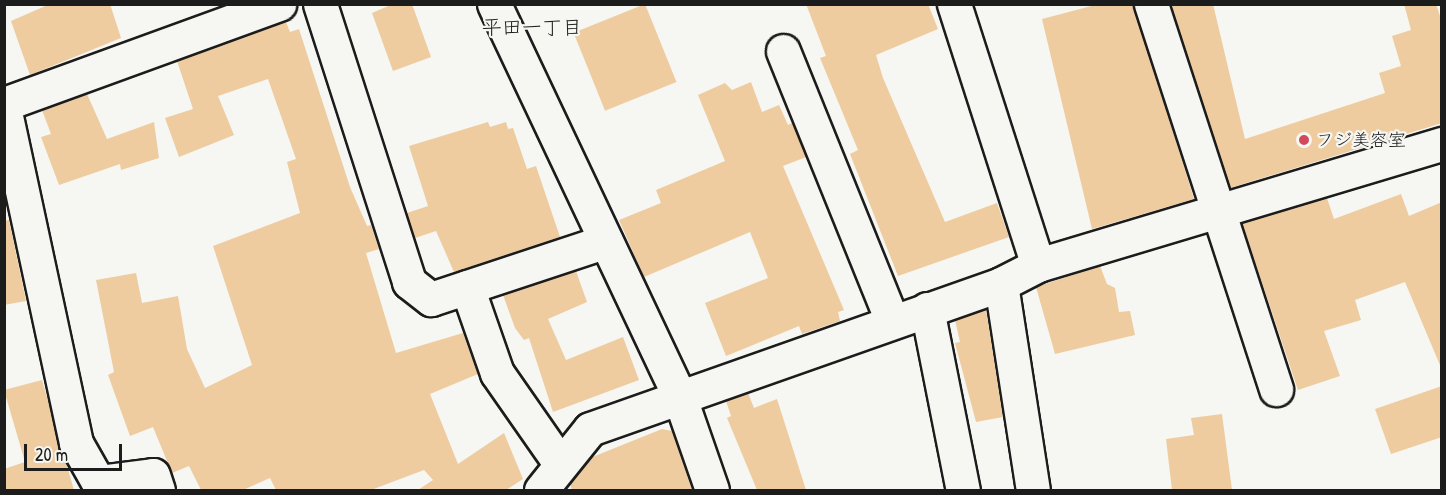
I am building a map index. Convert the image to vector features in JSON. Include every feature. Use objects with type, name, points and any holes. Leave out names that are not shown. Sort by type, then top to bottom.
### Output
[{"type":"street","points":[[158,490],[153,475],[98,482],[76,443],[4,105],[279,4]]},
{"type":"street","points":[[320,4],[409,282],[431,299],[606,241]]},
{"type":"street","points":[[494,4],[680,398],[712,490]]},
{"type":"street","points":[[954,4],[1038,265]]},
{"type":"street","points":[[1151,4],[1217,215],[1276,389]]},
{"type":"street","points":[[783,51],[892,321]]},
{"type":"street","points":[[541,490],[559,462],[590,429],[1001,284],[1038,265],[1217,215],[1442,144]]},
{"type":"street","points":[[1001,284],[1033,490]]},
{"type":"street","points":[[467,287],[497,373],[559,462]]},
{"type":"street","points":[[927,309],[963,490]]},
{"type":"building","points":[[50,4],[110,4],[121,38],[30,75],[11,21]]},
{"type":"building","points":[[393,4],[412,4],[431,57],[393,71],[372,13]]},
{"type":"building","points":[[645,4],[676,82],[605,111],[574,33]]},
{"type":"building","points":[[806,4],[928,4],[938,29],[876,55],[883,78],[945,222],[997,203],[1009,237],[898,276],[850,154],[858,150],[820,58],[826,56]]},
{"type":"building","points":[[1099,4],[1133,4],[1194,199],[1092,229],[1042,19]]},
{"type":"building","points":[[1171,4],[1213,4],[1245,139],[1385,93],[1379,73],[1401,66],[1392,36],[1411,30],[1404,4],[1436,4],[1442,22],[1442,123],[1230,188]]},
{"type":"building","points":[[286,22],[290,32],[299,29],[350,187],[367,226],[371,225],[379,249],[366,253],[396,353],[463,333],[478,374],[430,394],[458,464],[504,433],[523,479],[506,490],[418,490],[433,480],[424,470],[371,490],[276,490],[270,478],[243,490],[201,490],[189,466],[172,473],[153,427],[130,436],[108,375],[114,372],[96,280],[136,273],[142,303],[178,296],[187,349],[205,388],[252,365],[213,246],[300,213],[287,162],[296,159],[268,79],[218,96],[234,135],[179,157],[165,118],[193,109],[177,61]]},
{"type":"building","points":[[751,82],[762,112],[779,105],[788,125],[792,123],[806,157],[783,166],[844,310],[838,312],[840,321],[802,334],[799,326],[726,356],[705,303],[768,278],[750,232],[644,277],[619,220],[661,203],[656,190],[725,161],[698,95],[725,83],[732,90]]},
{"type":"building","points":[[87,94],[107,139],[154,122],[159,158],[121,170],[120,164],[59,185],[41,137],[51,134],[42,110]]},
{"type":"building","points":[[488,122],[490,127],[506,122],[508,129],[513,128],[527,169],[536,166],[560,237],[454,272],[436,231],[415,238],[407,213],[428,206],[409,146]]},
{"type":"building","points":[[1401,194],[1409,216],[1442,202],[1442,370],[1405,282],[1355,300],[1361,320],[1324,331],[1340,376],[1298,390],[1242,223],[1327,198],[1334,219]]},
{"type":"building","points":[[9,220],[26,301],[4,305],[4,221]]},
{"type":"building","points":[[1100,266],[1107,284],[1115,288],[1119,312],[1130,311],[1135,335],[1055,354],[1036,287]]},
{"type":"building","points":[[576,271],[587,302],[548,319],[566,360],[623,337],[639,380],[553,412],[529,338],[524,340],[515,328],[503,295]]},
{"type":"building","points":[[986,309],[1003,417],[976,422],[955,343],[960,342],[955,320]]},
{"type":"building","points":[[42,380],[74,490],[4,490],[4,469],[25,462],[4,390]]},
{"type":"building","points":[[1442,386],[1442,437],[1391,454],[1375,409]]},
{"type":"building","points":[[748,393],[754,408],[777,399],[806,490],[757,490],[727,418],[731,416],[726,401]]},
{"type":"building","points":[[1222,414],[1232,490],[1172,490],[1166,439],[1194,435],[1191,418]]},
{"type":"building","points":[[662,429],[672,431],[692,490],[572,490],[570,484],[590,458]]},
{"type":"place","name":"フジ美容室","points":[[1304,140]]},
{"type":"district","name":"平田一丁目","points":[[532,26]]}]
